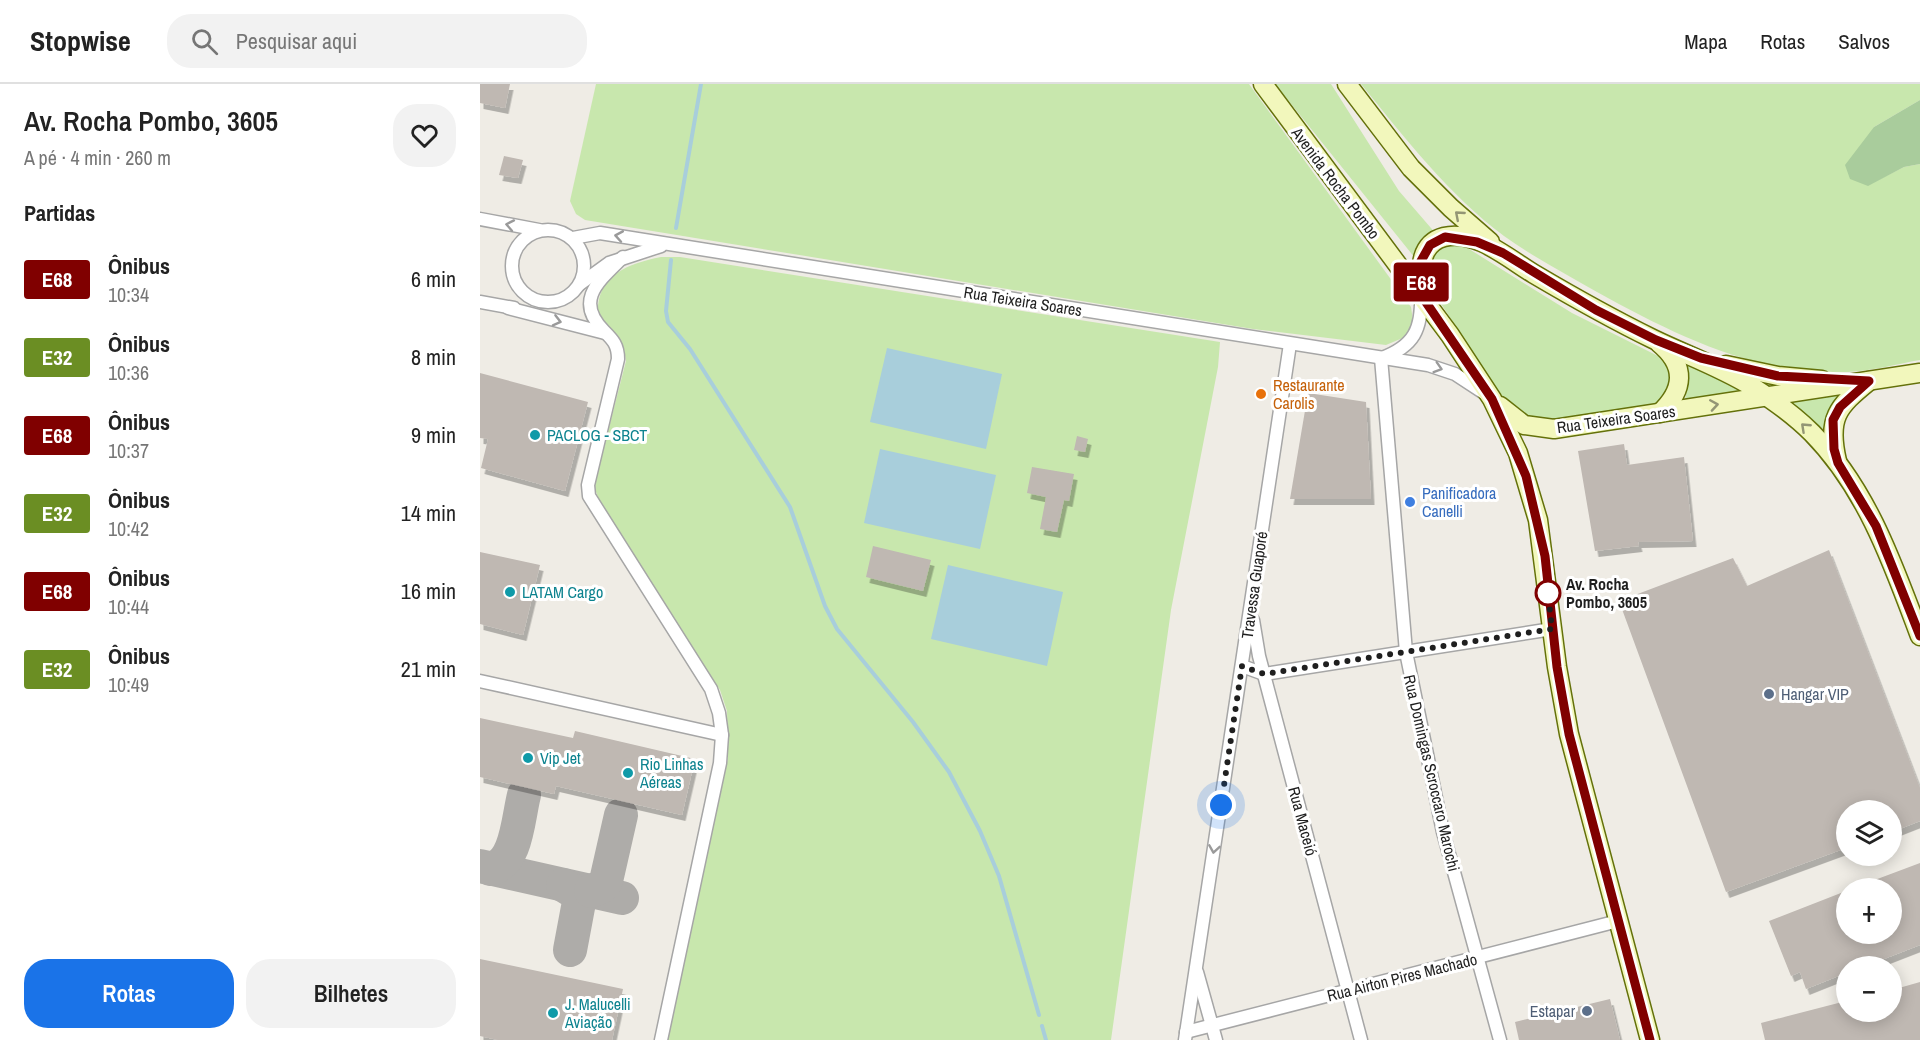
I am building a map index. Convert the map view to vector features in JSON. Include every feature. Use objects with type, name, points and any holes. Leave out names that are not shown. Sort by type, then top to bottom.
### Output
[{"type":"main road","name":"Avenida Rocha Pombo","points":[[1263,84],[1421,295],[1492,399]]},
{"type":"main road","points":[[1347,84],[1418,175],[1503,253],[1596,310],[1656,340],[1701,358],[1768,396],[1810,431],[1838,463],[1876,526],[1920,636]]},
{"type":"main road","points":[[1421,295],[1421,261],[1424,252],[1436,241],[1445,237],[1460,237],[1503,253]]},
{"type":"main road","points":[[1656,340],[1673,358],[1679,380],[1675,397],[1660,413]]},
{"type":"main road","name":"Rua Teixeira Soares","points":[[1701,358],[1778,376],[1869,381]]},
{"type":"main road","name":"Rua Teixeira Soares","points":[[1492,399],[1515,420],[1535,429],[1554,429],[1920,373]]},
{"type":"main road","points":[[1838,463],[1833,436],[1833,420],[1845,402],[1869,381]]},
{"type":"main road","points":[[1492,399],[1518,453],[1536,512],[1545,556],[1552,629],[1569,734],[1650,1040]]},
{"type":"street","points":[[480,219],[541,231]]},
{"type":"street","points":[[508,309],[553,302],[572,293],[579,284],[584,262],[573,238],[553,230],[541,231],[529,235],[520,243],[512,266],[514,278],[529,297],[540,302],[553,302]]},
{"type":"street","name":"Rua Teixeira Soares","points":[[573,238],[600,233],[1381,358],[1443,369],[1470,382],[1492,399]]},
{"type":"street","name":"Rua Teixeira Soares","points":[[579,284],[609,263],[665,245]]},
{"type":"street","points":[[623,257],[598,281],[591,294],[590,308],[593,318],[613,338],[618,349],[618,359],[588,485],[589,496],[701,669],[719,712],[722,735],[720,763],[661,1040]]},
{"type":"street","points":[[1381,358],[1398,352],[1407,345],[1417,330],[1421,316],[1421,295]]},
{"type":"street","points":[[480,302],[606,333]]},
{"type":"street","name":"Travessa Guaporé","points":[[1186,1036],[1290,344]]},
{"type":"street","name":"Rua Domingas Scroccaro Marochi","points":[[1381,358],[1406,652],[1441,822],[1500,1040]]},
{"type":"street","name":"Rua Maceió","points":[[1251,601],[1259,656],[1361,1040]]},
{"type":"street","points":[[1259,656],[1250,654],[1243,662],[1264,674],[1552,629]]},
{"type":"street","points":[[480,681],[722,735]]},
{"type":"street","name":"Rua Airton Pires Machado","points":[[1186,1036],[1212,1026],[1618,921]]},
{"type":"street","points":[[1196,967],[1216,1040]]},
{"type":"green space","points":[[596,84],[1249,84],[1411,307],[1413,321],[1405,337],[1386,345],[1253,329],[585,220],[576,214],[570,201]]},
{"type":"green space","points":[[1275,84],[1331,84],[1399,191],[1437,235],[1415,258]]},
{"type":"green space","points":[[1361,84],[1920,84],[1920,100],[1874,127],[1868,185],[1904,167],[1920,164],[1920,360],[1848,372],[1781,367],[1718,350],[1656,323],[1538,258],[1484,220],[1446,184]]},
{"type":"green space","points":[[1920,100],[1920,164],[1904,167],[1868,186],[1850,179],[1845,165],[1874,127]]},
{"type":"green space","points":[[1461,244],[1572,313],[1662,358],[1670,377],[1665,396],[1654,405],[1643,409],[1542,427],[1504,400],[1428,284],[1428,258],[1441,245]]},
{"type":"green space","points":[[661,257],[680,257],[1220,342],[1218,367],[1171,610],[1111,1040],[665,1040],[728,758],[727,711],[720,690],[601,506],[594,486],[626,361],[619,341],[598,317],[598,303],[607,282],[615,274],[625,268]]},
{"type":"green space","points":[[1684,362],[1741,391],[1743,396],[1684,404],[1689,380]]},
{"type":"green space","points":[[1841,395],[1827,416],[1824,434],[1789,402]]},
{"type":"water","points":[[887,348],[1002,374],[986,449],[870,422]]},
{"type":"water","points":[[880,449],[996,475],[980,549],[864,523]]},
{"type":"water","points":[[948,565],[1063,592],[1047,666],[931,639]]},
{"type":"building","points":[[480,84],[510,84],[505,108],[480,103]]},
{"type":"building","points":[[504,156],[523,160],[518,178],[499,175]]},
{"type":"building","name":"PACLOG - SBCT","points":[[480,373],[588,402],[565,491],[481,468],[488,439],[480,438]]},
{"type":"building","points":[[1308,393],[1366,402],[1371,499],[1290,499]]},
{"type":"building","points":[[1077,436],[1088,439],[1085,452],[1074,450]]},
{"type":"building","points":[[1624,444],[1627,465],[1684,457],[1693,541],[1638,542],[1639,546],[1595,551],[1578,451]]},
{"type":"building","points":[[1032,467],[1074,474],[1069,501],[1064,500],[1057,532],[1040,529],[1046,497],[1027,493]]},
{"type":"building","points":[[873,546],[931,560],[923,591],[866,577]]},
{"type":"building","name":"Hangar VIP","points":[[1829,550],[1920,788],[1920,821],[1902,828],[1902,800],[1836,800],[1836,852],[1726,892],[1619,601],[1733,558],[1747,586]]},
{"type":"building","name":"LATAM Cargo","points":[[480,552],[540,565],[523,635],[480,624]]},
{"type":"building","points":[[480,718],[573,738],[575,731],[695,759],[682,815],[556,786],[554,794],[480,777]]},
{"type":"building","points":[[1920,863],[1920,945],[1892,956],[1836,956],[1836,977],[1806,989],[1800,972],[1791,976],[1769,921],[1836,895],[1836,944],[1902,944],[1902,878],[1880,878]]},
{"type":"building","name":"J. Malucelli Aviação","points":[[480,959],[623,989],[612,1040],[498,1040],[480,1036]]},
{"type":"building","points":[[1920,982],[1920,1040],[1765,1040],[1761,1023],[1836,1004],[1836,1022],[1902,1022],[1902,987]]},
{"type":"building","name":"Estapar","points":[[1610,999],[1620,1040],[1519,1040],[1515,1022]]},
{"type":"waterway","points":[[676,228],[701,84]]},
{"type":"waterway","points":[[671,260],[666,311],[668,322],[690,349],[790,507],[825,606],[837,629],[913,722],[949,772],[980,831],[999,876],[1039,1015]]},
{"type":"waterway","points":[[1042,1026],[1046,1040]]},
{"type":"taxiway","points":[[491,869],[500,865],[511,849],[524,795]]},
{"type":"taxiway","points":[[591,891],[601,887],[606,881],[621,815]]},
{"type":"taxiway","points":[[480,866],[622,898]]},
{"type":"taxiway","points":[[563,885],[576,893],[579,902],[570,950]]},
{"type":"bus line","name":"E68","points":[[1650,1040],[1569,734],[1557,667],[1545,556],[1532,495],[1518,453],[1492,399],[1461,350],[1421,295],[1421,261],[1424,252],[1430,245],[1445,237],[1460,237],[1477,242],[1503,253],[1596,310],[1656,340],[1701,358],[1778,376],[1831,381],[1869,381],[1849,397],[1833,420],[1834,449],[1838,463],[1876,526],[1920,636]]},
{"type":"place","name":"Restaurante Carolis","points":[[1261,394]]},
{"type":"place","name":"PACLOG - SBCT","points":[[535,435]]},
{"type":"place","name":"Panificadora Canelli","points":[[1410,502]]},
{"type":"place","name":"LATAM Cargo","points":[[510,592]]},
{"type":"place","name":"Av. Rocha Pombo, 3605","points":[[1548,593]]},
{"type":"place","name":"Hangar VIP","points":[[1769,694]]},
{"type":"place","name":"Vip Jet","points":[[528,758]]},
{"type":"place","name":"Rio Linhas Aéreas","points":[[628,773]]},
{"type":"place","name":"Estapar","points":[[1587,1011]]},
{"type":"place","name":"J. Malucelli Aviação","points":[[553,1013]]},
{"type":"route","points":[[1221,805],[1242,666],[1264,674],[1552,629],[1548,593]]}]
